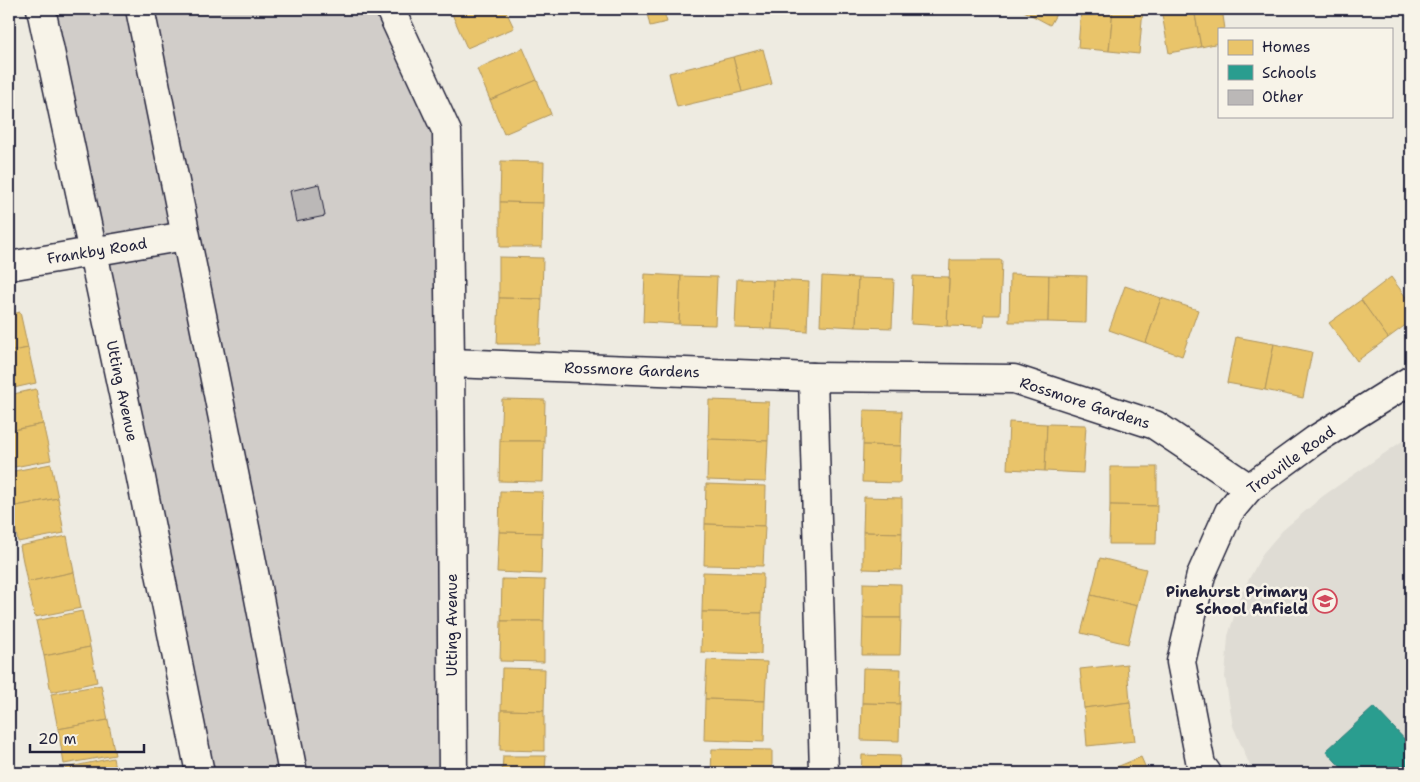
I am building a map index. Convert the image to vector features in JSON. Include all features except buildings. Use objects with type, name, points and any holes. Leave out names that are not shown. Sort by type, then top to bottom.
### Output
[{"type":"street","name":"Utting Avenue","points":[[41,9],[142,483],[200,773]]},
{"type":"street","points":[[140,9],[293,773]]},
{"type":"street","name":"Utting Avenue","points":[[390,9],[447,132],[453,773]]},
{"type":"street","name":"Frankby Road","points":[[9,266],[185,236]]},
{"type":"street","name":"Rossmore Gardens","points":[[450,363],[813,377],[1014,379],[1155,425],[1249,488]]},
{"type":"street","points":[[813,377],[824,773]]},
{"type":"street","name":"Trouville Road","points":[[1207,773],[1201,765],[1181,662],[1201,574],[1229,512],[1249,488],[1315,440],[1411,380]]},
{"type":"shaded area","points":[[41,9],[390,9],[447,132],[453,773],[200,773]]},
{"type":"shaded area","name":"Pinehurst Primary School Anfield","points":[[1411,435],[1411,773],[1253,773],[1233,726],[1225,677],[1228,636],[1241,594],[1263,553],[1282,531],[1323,496]]},
{"type":"place","name":"Pinehurst Primary School Anfield","points":[[1325,601]]}]
